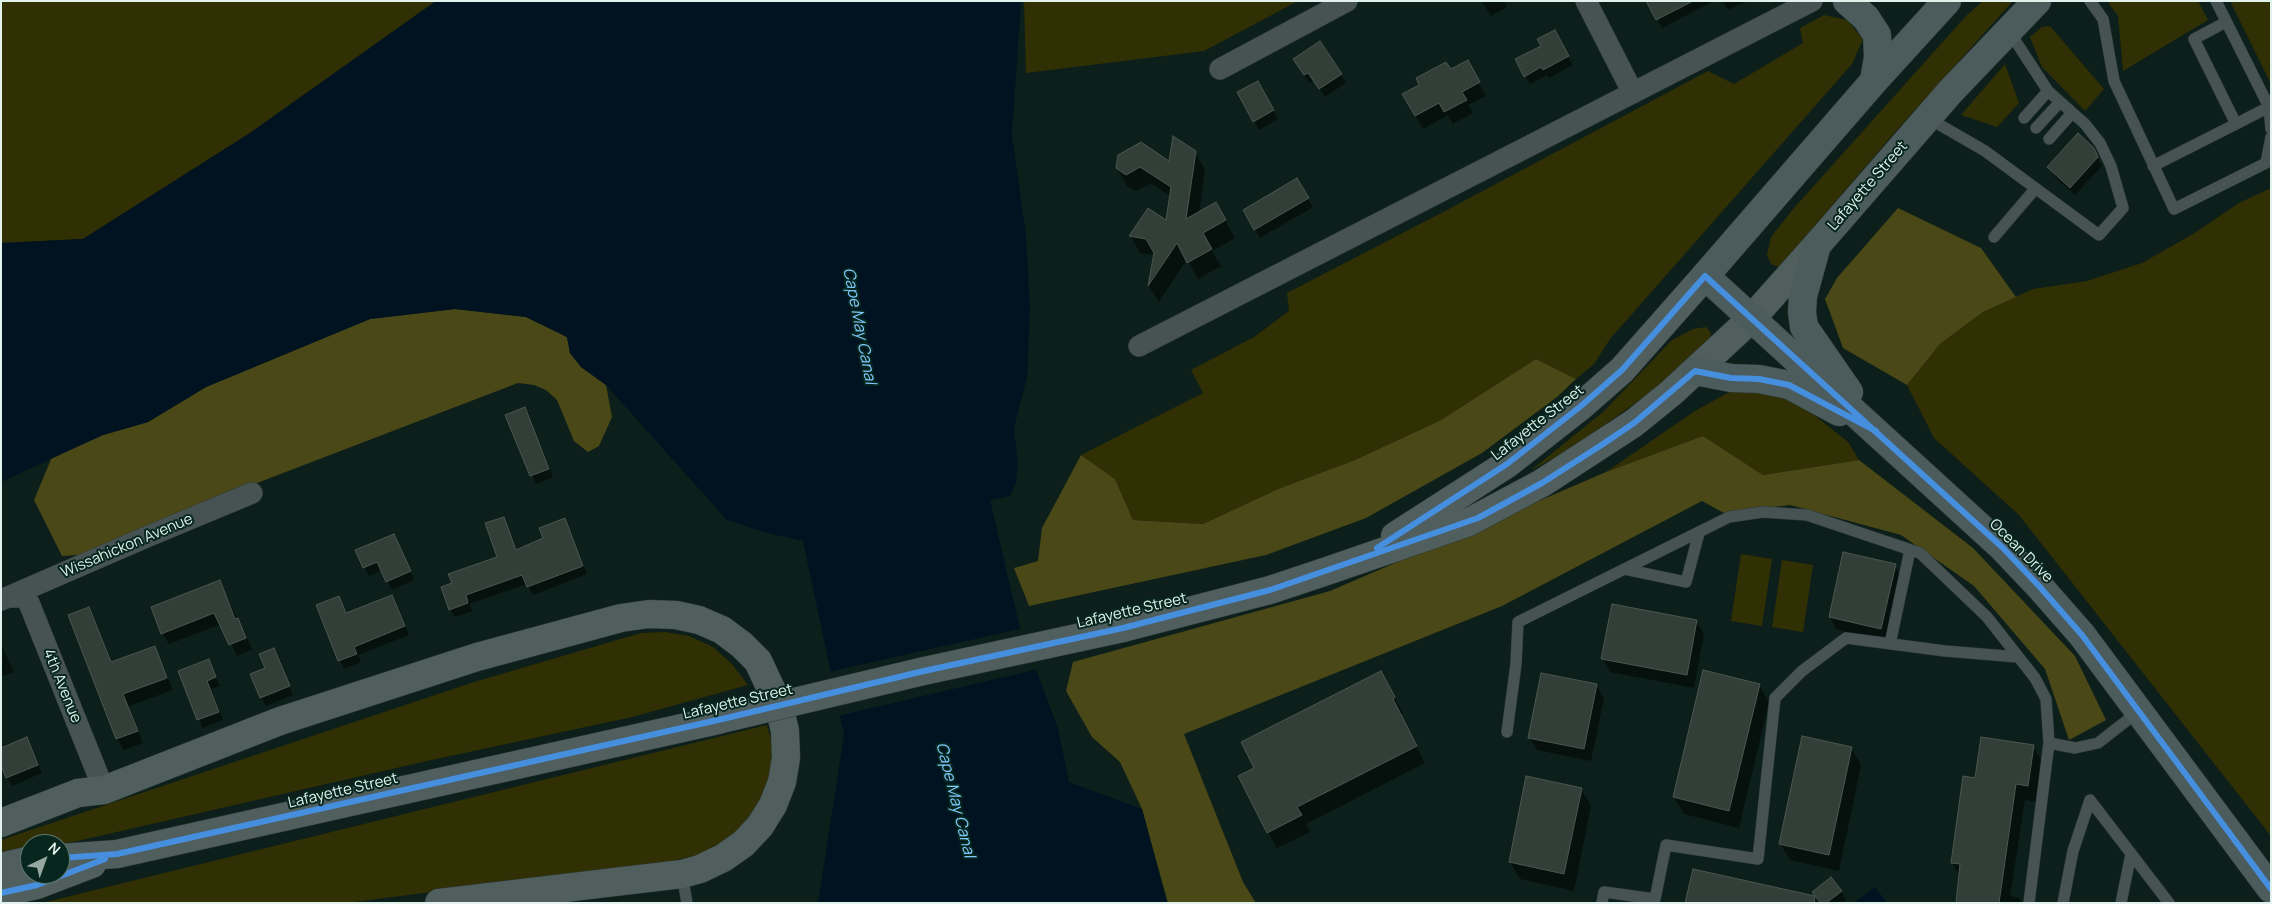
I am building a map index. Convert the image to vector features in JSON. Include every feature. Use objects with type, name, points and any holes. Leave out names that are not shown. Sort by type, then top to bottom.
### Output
[{"type":"main road","points":[[1847,1],[1866,18],[1877,35],[1878,57],[1874,80]]},
{"type":"main road","name":"Lafayette Street","points":[[1360,558],[1507,464],[1559,424],[1622,370],[1874,80],[1948,1]]},
{"type":"main road","name":"Lafayette Street","points":[[70,857],[116,854],[718,720],[924,671],[1123,628],[1270,590],[1469,522],[1542,483],[1634,423],[1695,372],[1752,318],[1928,118],[2008,29],[2036,1]]},
{"type":"main road","points":[[1817,245],[1803,296],[1802,312],[1804,327],[1876,432]]},
{"type":"main road","name":"Ocean Drive","points":[[1705,276],[2003,548],[2039,586],[2082,635],[2271,889]]},
{"type":"main road","points":[[1695,372],[1731,378],[1759,379],[1789,385],[1876,432]]},
{"type":"main road","points":[[1,823],[78,793],[104,790],[280,722],[477,657],[621,618],[649,614],[676,615],[700,620],[722,630],[742,645],[758,661],[779,706],[785,731],[786,758],[782,782],[773,805],[760,826],[743,844],[723,858],[700,869],[682,874],[439,903]]},
{"type":"main road","name":"Lafayette Street","points":[[1,894],[37,885],[116,854]]},
{"type":"main road","points":[[1,867],[20,862]]},
{"type":"street","points":[[1220,69],[1347,1]]},
{"type":"street","points":[[1586,1],[1633,92]]},
{"type":"street","points":[[1139,346],[1812,1]]},
{"type":"street","name":"Wissahickon Avenue","points":[[6,598],[252,493]]},
{"type":"street","name":"4th Avenue","points":[[6,598],[23,598],[29,603],[104,790]]},
{"type":"lane","points":[[2090,1],[2103,19],[2114,81],[2174,209],[2266,163],[2271,137]]},
{"type":"lane","points":[[2216,1],[2269,107],[2271,129]]},
{"type":"lane","points":[[2226,22],[2194,39],[2236,124]]},
{"type":"lane","points":[[1928,118],[1994,152],[2035,189],[2099,235],[2123,208],[2114,173],[2100,143],[2085,124],[2048,91],[2008,29]]},
{"type":"lane","points":[[2024,118],[2048,91]]},
{"type":"lane","points":[[2036,128],[2060,102]]},
{"type":"lane","points":[[2153,166],[2269,107]]},
{"type":"lane","points":[[2049,139],[2072,113]]},
{"type":"lane","points":[[1994,237],[2035,189]]},
{"type":"lane","points":[[1507,732],[1516,664],[1518,622],[1729,517],[1763,512],[1807,515],[1920,553],[1987,617],[2035,678],[2046,699],[2049,743],[2029,903]]},
{"type":"lane","points":[[1624,569],[1686,582],[1699,533]]},
{"type":"lane","points":[[1890,644],[1910,550]]},
{"type":"lane","points":[[1602,903],[1604,892],[1656,898],[1666,845],[1758,859],[1775,698],[1802,671],[1846,638],[2018,657]]},
{"type":"lane","points":[[2049,743],[2075,748],[2098,743],[2139,711]]},
{"type":"lane","points":[[2063,903],[2073,851],[2090,800],[2169,903]]},
{"type":"lane","points":[[2121,903],[2131,854]]},
{"type":"lane","points":[[682,874],[688,903]]},
{"type":"shaded area","points":[[1,1],[436,1],[250,133],[83,239],[1,243]]},
{"type":"shaded area","points":[[1024,1],[1298,1],[1204,51],[1026,73]]},
{"type":"shaded area","points":[[1983,1],[2013,1],[1896,131],[1779,267],[1771,264],[1767,255],[1771,237],[1794,208],[1966,16]]},
{"type":"shaded area","points":[[2107,1],[2198,1],[2208,20],[2123,71],[2118,16]]},
{"type":"shaded area","points":[[2230,1],[2271,1],[2271,84]]},
{"type":"shaded area","points":[[1824,15],[1847,20],[1863,39],[1852,64],[1610,339],[1594,364],[1576,379],[1536,359],[1441,420],[1355,460],[1278,489],[1203,524],[1133,520],[1115,479],[1081,455],[1203,393],[1191,370],[1254,337],[1289,311],[1287,293],[1708,71],[1734,84],[1803,43],[1800,28]]},
{"type":"shaded area","points":[[2050,26],[2104,89],[2085,111],[2042,67],[2030,37],[2042,27]]},
{"type":"shaded area","points":[[2005,64],[2019,103],[1997,127],[1961,115]]},
{"type":"shaded area","points":[[2271,188],[2271,836],[2019,515],[1934,438],[1907,385],[1940,344],[1983,312],[2033,289],[2087,281],[2142,263],[2193,234],[2239,203]]},
{"type":"shaded area","points":[[1898,208],[1981,248],[2016,297],[1983,312],[1940,344],[1907,385],[1843,348],[1825,299],[1837,278]]},
{"type":"shaded area","points":[[455,309],[526,317],[567,337],[570,353],[581,367],[606,385],[612,417],[599,446],[588,452],[574,441],[557,400],[546,390],[534,385],[518,383],[150,524],[78,555],[62,556],[34,500],[52,457],[103,435],[148,422],[206,387],[370,319]]},
{"type":"shaded area","points":[[1706,327],[1711,333],[1709,340],[1651,392],[1572,448],[1530,471],[1603,412],[1672,340],[1693,329]]},
{"type":"shaded area","points":[[1536,359],[1576,379],[1557,397],[1482,453],[1366,518],[1266,555],[1029,606],[1014,568],[1038,561],[1042,528],[1081,455],[1115,479],[1133,520],[1203,524],[1278,489],[1355,460],[1441,420]]},
{"type":"shaded area","points":[[1731,391],[1772,392],[1808,410],[1848,442],[1859,460],[1763,475],[1703,436],[1606,472],[1695,411]]},
{"type":"shaded area","points":[[1703,436],[1763,475],[1859,460],[1973,548],[2075,656],[2106,720],[2069,740],[2045,669],[1974,586],[1901,535],[1790,505],[1724,513],[1702,501],[1502,606],[1184,734],[1243,882],[1256,903],[1168,903],[1142,809],[1120,762],[1092,737],[1066,691],[1073,662],[1330,591],[1606,472]]},
{"type":"shaded area","points":[[1741,554],[1772,559],[1762,626],[1731,621]]},
{"type":"shaded area","points":[[1782,560],[1813,565],[1803,632],[1772,627]]},
{"type":"shaded area","points":[[665,632],[689,636],[713,647],[732,664],[748,685],[632,717],[427,761],[70,843],[70,834],[20,834],[20,854],[1,858],[1,840],[474,682],[641,633]]},
{"type":"shaded area","points":[[767,725],[771,739],[774,765],[765,795],[751,819],[727,840],[698,855],[668,862],[346,903],[42,903]]},
{"type":"water","name":"Cape May Canal","points":[[436,1],[1021,1],[1012,135],[1026,234],[1030,307],[1027,377],[1014,428],[1018,464],[1016,482],[1010,496],[990,500],[1019,624],[1058,728],[1069,782],[1142,809],[1167,903],[818,903],[844,735],[803,541],[763,532],[727,520],[606,385],[581,367],[570,353],[567,337],[526,317],[455,309],[370,319],[206,387],[148,422],[103,435],[1,482],[1,243],[83,239],[250,133]]},
{"type":"water","points":[[1875,887],[1887,903],[1854,903]]},
{"type":"pier","points":[[1024,628],[1039,669],[837,716],[828,672]]},
{"type":"building","points":[[1646,1],[1693,1],[1656,20]]},
{"type":"building","points":[[1555,30],[1569,56],[1543,70],[1541,67],[1524,77],[1515,59],[1541,46],[1537,39]]},
{"type":"building","points":[[1320,41],[1342,74],[1319,89],[1308,73],[1304,75],[1293,59]]},
{"type":"building","points":[[1468,60],[1480,82],[1462,92],[1467,100],[1444,112],[1439,103],[1415,116],[1402,94],[1419,85],[1416,78],[1446,62],[1451,69]]},
{"type":"building","points":[[1258,81],[1274,110],[1253,122],[1237,92]]},
{"type":"building","points":[[2078,133],[2094,148],[2098,157],[2070,188],[2047,167]]},
{"type":"building","points":[[1173,136],[1196,151],[1186,219],[1216,202],[1226,220],[1203,233],[1212,249],[1187,263],[1177,243],[1148,286],[1154,253],[1146,239],[1129,236],[1148,208],[1166,220],[1171,187],[1140,167],[1126,175],[1116,168],[1118,155],[1141,142],[1169,161]]},
{"type":"building","points":[[1297,178],[1309,198],[1254,230],[1243,210]]},
{"type":"building","points":[[525,407],[549,469],[530,476],[505,415]]},
{"type":"building","points":[[504,517],[516,550],[543,538],[539,528],[565,518],[583,566],[527,587],[522,575],[466,595],[468,603],[449,610],[441,587],[452,583],[448,574],[497,557],[485,523]]},
{"type":"building","points":[[394,534],[411,571],[386,582],[377,562],[363,568],[355,550]]},
{"type":"building","points":[[1843,552],[1896,564],[1881,629],[1829,617]]},
{"type":"building","points":[[220,580],[235,619],[238,618],[246,638],[229,645],[214,613],[161,634],[151,607]]},
{"type":"building","points":[[392,595],[405,626],[354,647],[357,654],[338,661],[316,605],[339,596],[346,613]]},
{"type":"building","points":[[1612,604],[1697,620],[1687,675],[1601,659]]},
{"type":"building","points":[[89,607],[111,662],[155,646],[167,678],[123,694],[138,731],[116,739],[68,615]]},
{"type":"building","points":[[274,648],[290,686],[260,698],[250,674],[265,668],[259,654]]},
{"type":"building","points":[[209,659],[216,677],[207,681],[219,712],[197,720],[178,671]]},
{"type":"building","points":[[1703,670],[1760,684],[1729,811],[1673,797]]},
{"type":"building","points":[[1381,671],[1417,746],[1297,807],[1302,815],[1267,833],[1238,776],[1254,768],[1241,742]]},
{"type":"building","points":[[1541,673],[1597,684],[1584,749],[1528,738]]},
{"type":"building","points":[[1802,736],[1852,747],[1829,855],[1779,844]]},
{"type":"building","points":[[27,737],[38,765],[6,778],[1,766],[1,748]]},
{"type":"building","points":[[1981,737],[2034,745],[2028,786],[2016,784],[1999,903],[1956,903],[1960,864],[1951,863],[1963,776],[1975,778]]},
{"type":"building","points":[[1526,776],[1582,788],[1564,874],[1509,862]]},
{"type":"building","points":[[1693,869],[1815,896],[1814,903],[1685,903]]},
{"type":"building","points":[[1831,877],[1842,891],[1826,903],[1821,903],[1812,892]]},
{"type":"cycle path","points":[[1377,548],[1507,464],[1581,406],[1622,370],[1705,276],[2003,548],[2039,586],[2082,635],[2271,889]]},
{"type":"cycle path","points":[[70,857],[117,854],[718,720],[924,671],[1123,628],[1270,590],[1478,518],[1542,483],[1634,423],[1695,371],[1731,378],[1759,379],[1789,385],[1876,431]]},
{"type":"cycle path","points":[[1,893],[37,885],[105,859]]}]
